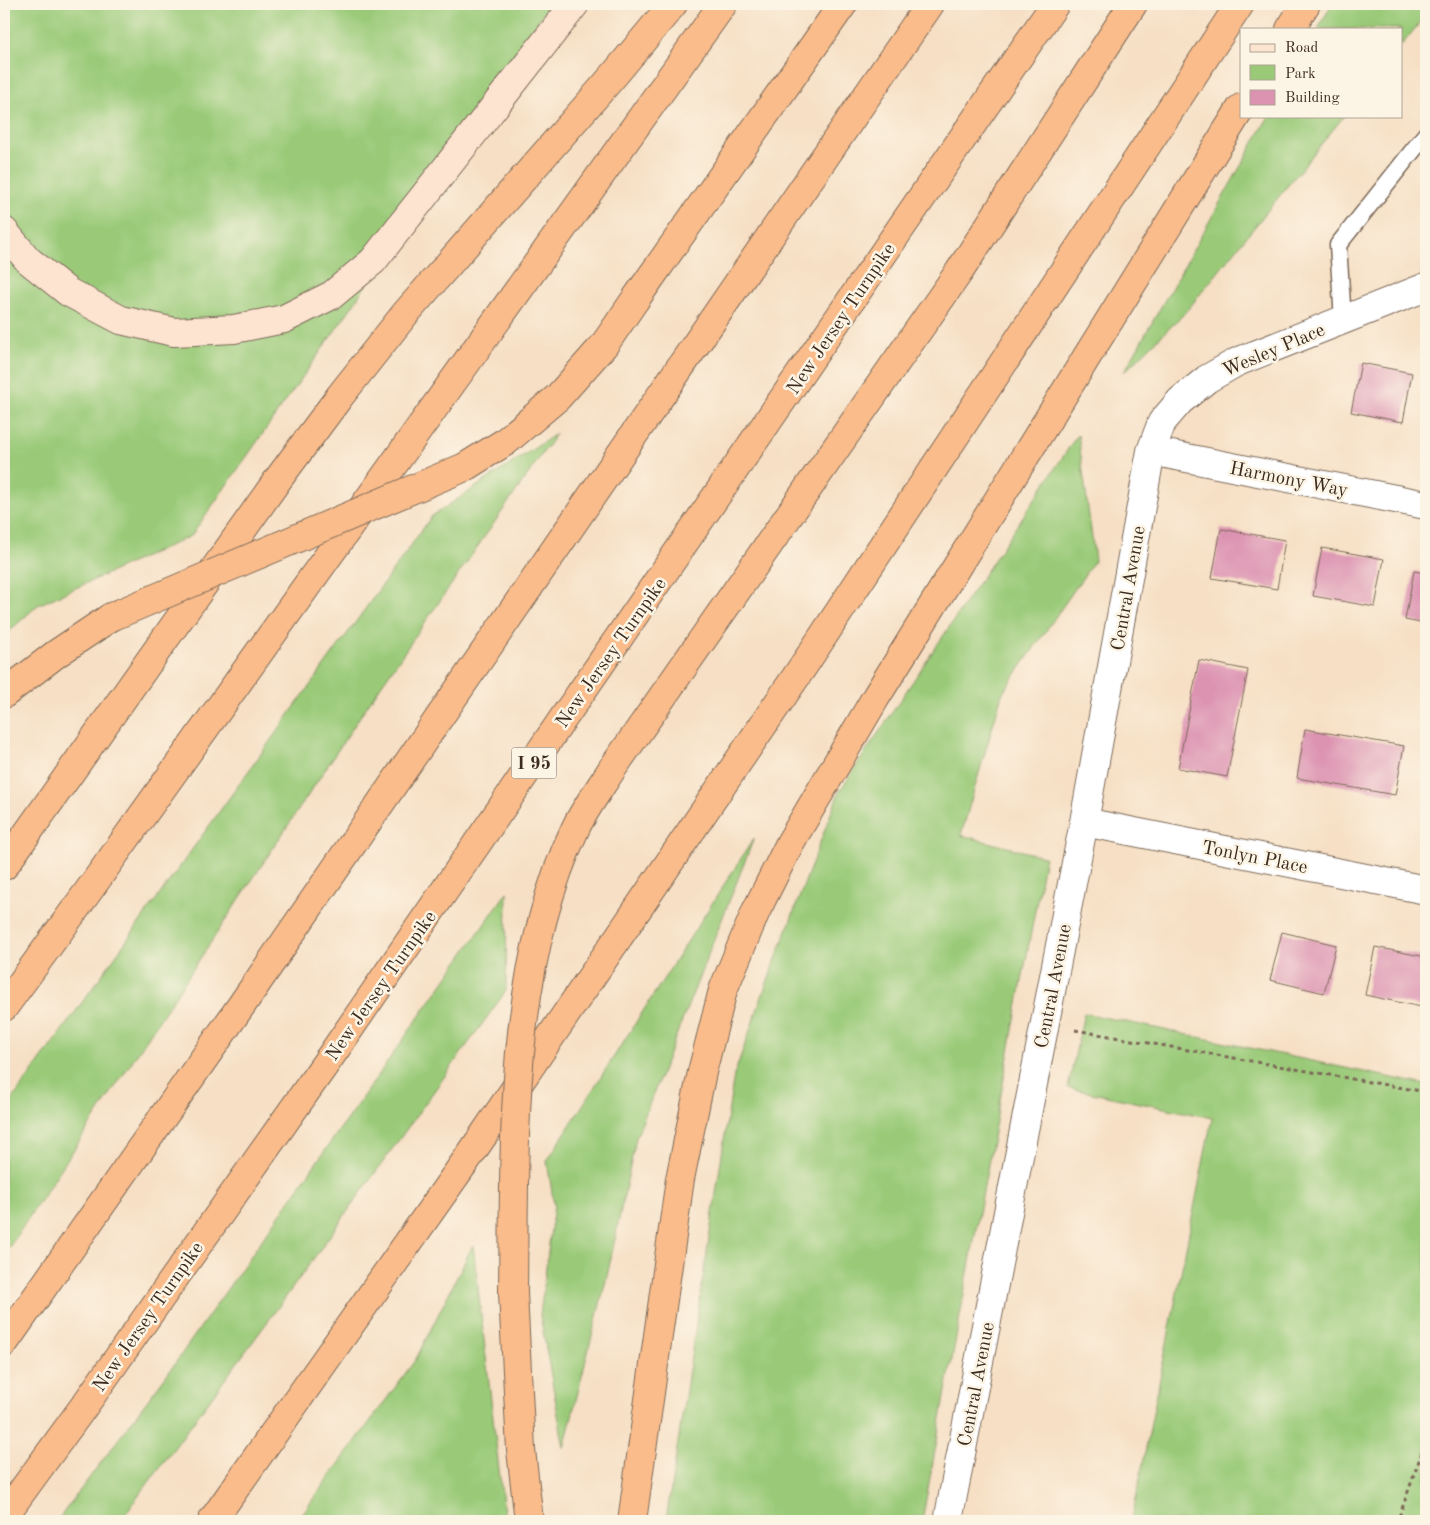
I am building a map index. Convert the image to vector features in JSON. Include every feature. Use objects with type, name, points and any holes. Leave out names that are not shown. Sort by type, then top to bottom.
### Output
[{"type":"highway","points":[[4,866],[279,478],[340,396],[405,314],[614,75],[673,4]]},
{"type":"highway","points":[[4,1007],[723,4]]},
{"type":"highway","points":[[4,694],[56,654],[111,617],[465,467],[505,442],[558,397],[604,344],[843,4]]},
{"type":"highway","points":[[4,1343],[248,995],[930,4]]},
{"type":"highway","name":"New Jersey Turnpike","points":[[4,1516],[87,1402],[345,1036],[1055,4]]},
{"type":"highway","points":[[529,1521],[521,1450],[513,1293],[515,1128],[522,1029],[536,952],[553,883],[577,826],[612,769],[959,272],[1133,4]]},
{"type":"highway","points":[[212,1521],[472,1152],[804,665],[1240,4]]},
{"type":"highway","points":[[1291,28],[1306,4]]},
{"type":"highway","points":[[632,1521],[680,1179],[696,1101],[723,990],[756,911],[790,844],[881,688],[1240,110]]},
{"type":"main road","points":[[4,231],[28,260],[68,292],[121,320],[174,332],[234,330],[284,319],[332,295],[373,261],[575,4]]},
{"type":"street","name":"Wesley Place","points":[[1152,451],[1162,422],[1180,401],[1206,379],[1236,362],[1426,287]]},
{"type":"street","name":"Harmony Way","points":[[1152,451],[1426,505]]},
{"type":"street","name":"Central Avenue","points":[[948,1521],[1084,822],[1152,451]]},
{"type":"street","name":"Tonlyn Place","points":[[1084,822],[1426,890]]},
{"type":"lane","points":[[1343,320],[1338,245],[1426,134]]},
{"type":"path","points":[[1045,1024],[1426,1092]]},
{"type":"path","points":[[1400,1521],[1426,1441]]},
{"type":"path","points":[[1381,1518],[1400,1521],[1426,1517]]},
{"type":"green space","points":[[4,4],[549,4],[351,308],[191,536],[38,605],[4,636]]},
{"type":"green space","points":[[1332,4],[1426,4],[1426,15],[1402,45],[1402,28],[1319,28]]},
{"type":"green space","points":[[1268,118],[1342,118],[1185,313],[1124,372]]},
{"type":"green space","points":[[556,434],[373,697],[4,1255],[4,1111],[432,516]]},
{"type":"green space","points":[[1078,434],[1095,560],[1002,694],[961,835],[1045,857],[922,1521],[666,1521],[734,1075],[839,792]]},
{"type":"green space","points":[[754,838],[636,1138],[608,1272],[564,1448],[540,1315],[554,1205],[547,1161]]},
{"type":"green space","points":[[507,892],[506,991],[288,1294],[120,1521],[57,1521],[171,1369]]},
{"type":"green space","points":[[1084,1013],[1426,1085],[1426,1521],[1134,1521],[1132,1518],[1212,1118],[1068,1088]]},
{"type":"green space","points":[[473,1245],[505,1521],[297,1521],[416,1359]]},
{"type":"building","points":[[1361,363],[1412,373],[1403,422],[1351,412]]},
{"type":"building","points":[[1221,529],[1285,540],[1277,589],[1212,578]]},
{"type":"building","points":[[1322,548],[1384,559],[1375,607],[1313,596]]},
{"type":"building","points":[[1414,571],[1426,573],[1426,624],[1405,620]]},
{"type":"building","points":[[1199,660],[1248,670],[1227,777],[1178,768]]},
{"type":"building","points":[[1305,729],[1404,746],[1395,795],[1297,778]]},
{"type":"building","points":[[1282,932],[1336,945],[1324,993],[1270,980]]},
{"type":"building","points":[[1375,947],[1426,957],[1426,1008],[1365,995]]}]
